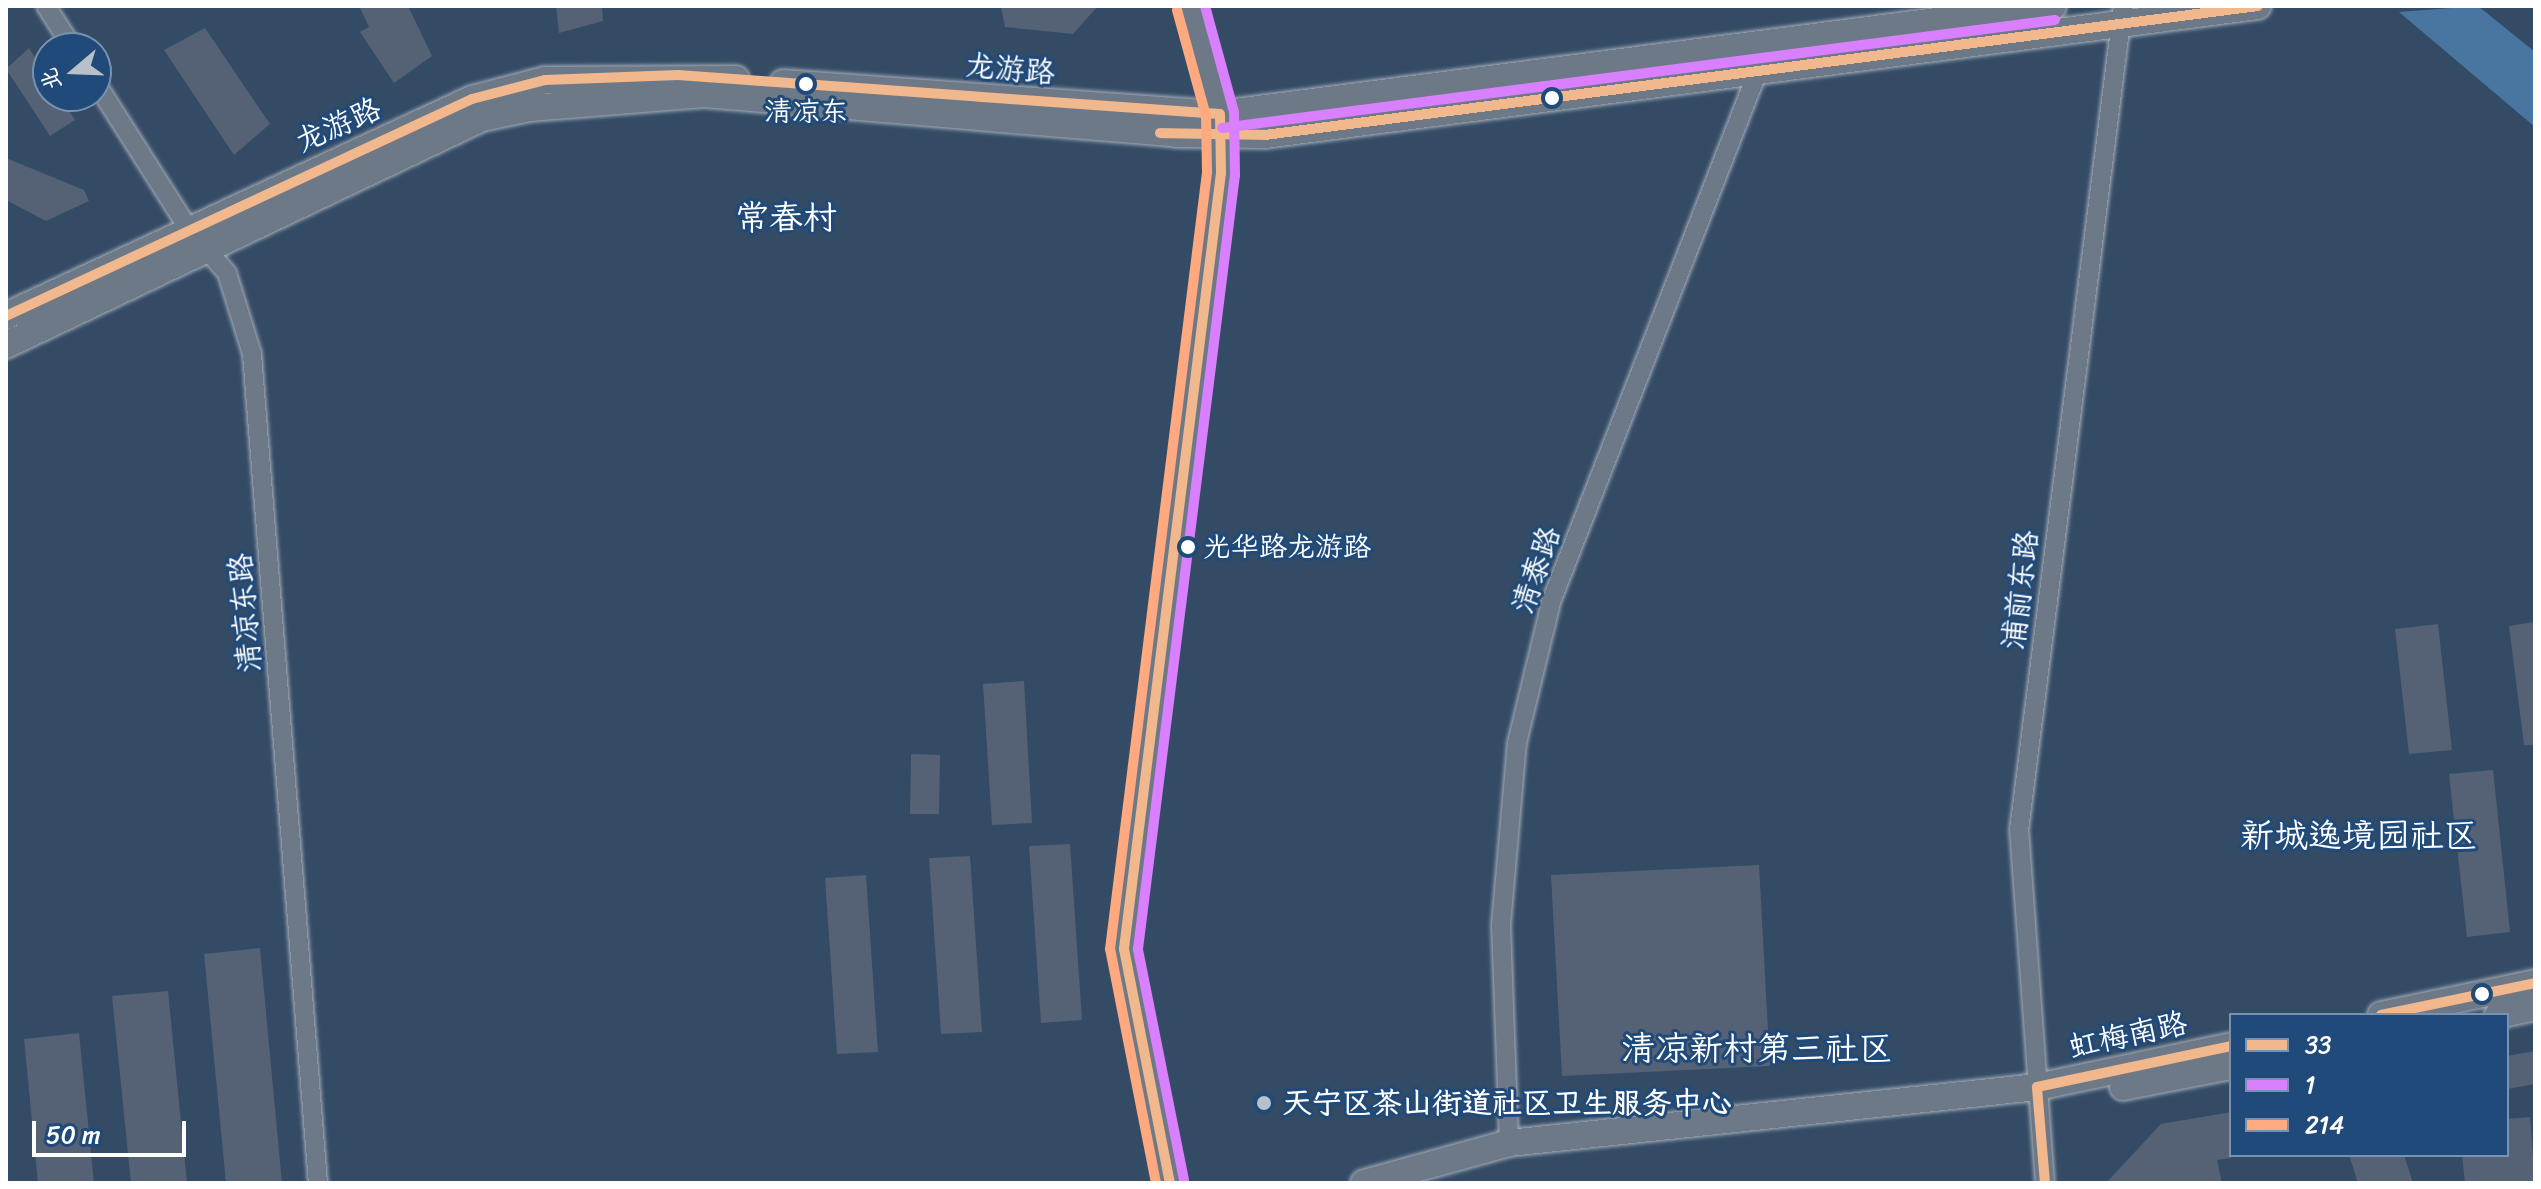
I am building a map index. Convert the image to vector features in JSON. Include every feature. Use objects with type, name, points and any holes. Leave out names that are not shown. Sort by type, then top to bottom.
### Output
[{"type":"main road","points":[[1170,1183],[1124,949],[1220,125],[1191,6]]},
{"type":"main road","name":"龙游路","points":[[1760,56],[2053,6]]},
{"type":"main road","name":"龙游路","points":[[6,345],[196,237],[472,99],[545,80],[678,75],[1220,125],[1760,56],[2120,15],[2258,6]]},
{"type":"main road","name":"龙游路","points":[[6,316],[196,237]]},
{"type":"main road","points":[[2391,1013],[2535,983]]},
{"type":"main road","points":[[2507,1013],[2535,1007]]},
{"type":"main road","name":"虹梅南路","points":[[1364,1183],[1509,1143],[2037,1087],[2229,1046]]},
{"type":"main road","name":"虹梅南路","points":[[2037,1087],[2084,1094],[2229,1066]]},
{"type":"street","points":[[46,6],[63,32]]},
{"type":"street","name":"浦前东路","points":[[2045,1183],[2019,830],[2120,15]]},
{"type":"street","name":"清泰路","points":[[1509,1143],[1501,925],[1521,728],[1551,602],[1760,56]]},
{"type":"street","name":"清凉东路","points":[[112,108],[196,237],[239,296],[252,354],[318,1183]]},
{"type":"water","points":[[2478,6],[2535,52],[2535,127],[2399,12]]},
{"type":"building","points":[[359,6],[408,6],[432,56],[394,83],[360,32],[369,27]]},
{"type":"building","points":[[556,6],[602,6],[603,21],[559,33]]},
{"type":"building","points":[[1001,6],[1098,6],[1073,34],[1005,27]]},
{"type":"building","points":[[205,28],[270,124],[234,155],[164,50]]},
{"type":"building","points":[[29,48],[32,53],[32,109],[6,69]]},
{"type":"building","points":[[34,112],[70,112],[75,120],[50,136]]},
{"type":"building","points":[[6,158],[84,190],[89,201],[46,221],[6,200]]},
{"type":"building","points":[[2535,622],[2535,745],[2524,745],[2509,626]]},
{"type":"building","points":[[2438,624],[2452,750],[2409,754],[2395,629]]},
{"type":"building","points":[[1024,681],[1032,823],[992,825],[983,684]]},
{"type":"building","points":[[911,754],[940,755],[939,814],[910,814]]},
{"type":"building","points":[[2493,770],[2510,932],[2467,937],[2449,774]]},
{"type":"building","points":[[1070,844],[1082,1020],[1041,1023],[1029,846]]},
{"type":"building","points":[[970,856],[982,1032],[941,1034],[929,858]]},
{"type":"building","points":[[1759,865],[1770,1066],[1562,1076],[1551,875]]},
{"type":"building","points":[[866,875],[878,1052],[837,1054],[825,878]]},
{"type":"building","points":[[260,948],[282,1183],[226,1183],[204,954]]},
{"type":"building","points":[[168,991],[187,1183],[131,1183],[112,996]]},
{"type":"building","points":[[79,1033],[94,1183],[38,1183],[24,1039]]},
{"type":"building","points":[[2535,1051],[2535,1084],[2509,1089],[2509,1056]]},
{"type":"building","points":[[2229,1112],[2231,1158],[2217,1160],[2222,1183],[2106,1183],[2161,1124]]},
{"type":"building","points":[[2530,1117],[2535,1183],[2465,1183],[2462,1157],[2509,1157],[2509,1119]]},
{"type":"building","points":[[2350,1157],[2405,1157],[2413,1183],[2358,1183]]},
{"type":"transit line","name":"1","points":[[1184,1180],[1138,949],[1235,175],[1234,112],[1205,6]]},
{"type":"transit line","name":"33","points":[[1160,133],[1265,135],[2258,6]]},
{"type":"transit line","name":"214","points":[[1156,1183],[1110,949],[1207,172],[1206,116],[1177,10]]},
{"type":"transit line","name":"1","points":[[1222,128],[2055,20]]},
{"type":"transit line","name":"33","points":[[6,316],[472,99],[545,80],[678,75],[1220,114],[1221,173],[1124,949],[1170,1183]]},
{"type":"transit line","name":"33","points":[[2391,1013],[2535,983]]},
{"type":"transit line","name":"33","points":[[2045,1183],[2037,1087],[2229,1046]]},
{"type":"place","name":"清凉东","points":[[806,84]]},
{"type":"place","name":"光华路龙游路","points":[[1188,547]]},
{"type":"place","name":"天宁区茶山街道社区卫生服务中心","points":[[1264,1103]]},
{"type":"district","name":"常春村","points":[[786,219]]},
{"type":"district","name":"新城逸境园社区","points":[[2359,837]]},
{"type":"district","name":"清凉新村第三社区","points":[[1757,1050]]}]
